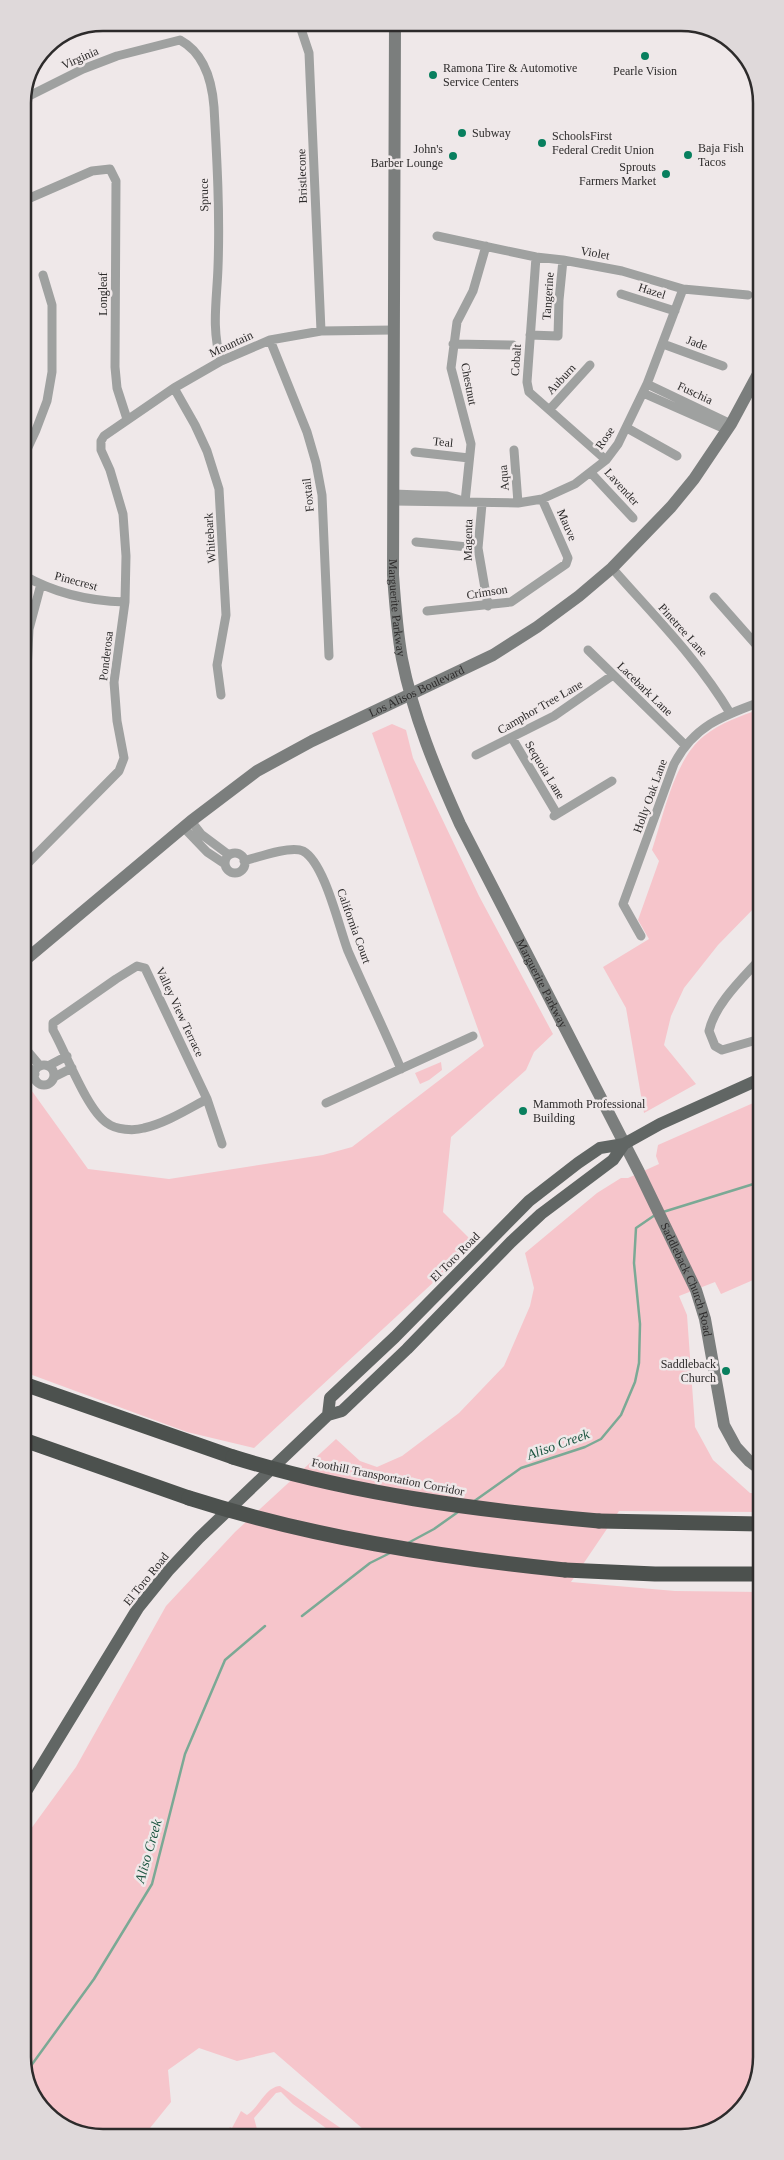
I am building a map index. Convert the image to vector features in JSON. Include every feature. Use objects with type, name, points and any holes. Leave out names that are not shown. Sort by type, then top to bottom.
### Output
[{"type":"highway","name":"Foothill Transportation Corridor","points":[[31,1386],[233,1457],[346,1486],[440,1503],[510,1513],[599,1521],[753,1524]]},
{"type":"highway","points":[[31,1442],[189,1498],[263,1519],[380,1545],[565,1570],[656,1574],[753,1574]]},
{"type":"main road","name":"Marguerite Parkway","points":[[395,31],[393,575],[402,660],[411,695],[442,783],[460,824],[624,1144]]},
{"type":"main road","name":"Los Alisos Boulevard","points":[[31,955],[188,825],[257,771],[312,741],[493,654],[537,627],[612,568],[671,507],[694,479],[729,427],[753,383]]},
{"type":"main road","name":"El Toro Road","points":[[328,1415],[330,1398],[395,1337],[529,1201],[600,1148],[624,1144],[660,1124],[753,1082]]},
{"type":"main road","name":"El Toro Road","points":[[31,1782],[138,1608],[168,1571],[199,1538],[328,1415],[342,1411],[407,1349],[511,1242],[541,1214],[612,1160],[624,1144]]},
{"type":"main road","name":"Saddleback Church Road","points":[[624,1144],[696,1290],[705,1319],[724,1425],[736,1448],[753,1464]]},
{"type":"street","name":"Bristlecone","points":[[302,31],[309,53],[321,331]]},
{"type":"street","name":"Virginia","points":[[32,95],[83,69],[116,56],[180,40]]},
{"type":"street","name":"Spruce","points":[[180,40],[190,45],[198,55],[213,92],[218,267],[215,333],[221,361]]},
{"type":"street","name":"Longleaf","points":[[31,198],[92,171],[110,169],[116,182],[115,367],[117,388],[127,419]]},
{"type":"street","name":"Violet","points":[[437,236],[536,257],[622,271],[683,289],[748,295]]},
{"type":"street","name":"Chestnut","points":[[465,502],[471,444],[451,368],[457,322],[473,291],[486,246]]},
{"type":"street","name":"Cobalt","points":[[536,257],[527,382],[529,392],[606,460]]},
{"type":"street","name":"Tangerine","points":[[530,335],[558,336],[563,260]]},
{"type":"street","points":[[31,441],[47,401],[52,372],[52,305],[44,275]]},
{"type":"street","name":"Rose","points":[[393,497],[447,496],[465,502],[482,504],[518,504],[542,499],[575,484],[606,460],[627,428],[663,344],[683,289]]},
{"type":"street","name":"Hazel","points":[[621,294],[675,311]]},
{"type":"street","name":"Mountain","points":[[101,441],[110,430],[174,388],[221,361],[270,340],[321,331],[393,330]]},
{"type":"street","name":"Foxtail","points":[[270,340],[307,432],[316,463],[322,495],[329,656]]},
{"type":"street","points":[[453,344],[513,345]]},
{"type":"street","name":"Jade","points":[[663,344],[723,366]]},
{"type":"street","name":"Auburn","points":[[550,409],[590,365]]},
{"type":"street","name":"Whitebark","points":[[174,388],[207,451],[219,489],[226,615],[217,665],[221,695]]},
{"type":"street","name":"Fuschia","points":[[645,388],[729,427]]},
{"type":"street","points":[[627,428],[677,456]]},
{"type":"street","name":"Ponderosa","points":[[31,860],[119,772],[124,758],[117,721],[114,682],[125,602],[126,556],[124,514],[110,470],[101,450],[101,441]]},
{"type":"street","name":"Aqua","points":[[514,450],[518,504]]},
{"type":"street","name":"Teal","points":[[415,452],[469,458]]},
{"type":"street","name":"Lavender","points":[[591,472],[633,518]]},
{"type":"street","name":"Mauve","points":[[542,499],[567,561]]},
{"type":"street","name":"Magenta","points":[[482,504],[478,548],[488,606]]},
{"type":"street","points":[[416,542],[478,548]]},
{"type":"street","name":"Crimson","points":[[426,611],[488,606],[510,602],[566,564],[567,561]]},
{"type":"street","name":"Pinetree Lane","points":[[612,568],[696,662],[713,684],[730,713]]},
{"type":"street","name":"Pinecrest","points":[[31,579],[78,597],[125,602]]},
{"type":"street","points":[[31,619],[41,584]]},
{"type":"street","points":[[714,597],[753,640]]},
{"type":"street","name":"Lacebark Lane","points":[[588,650],[685,745]]},
{"type":"street","name":"Camphor Tree Lane","points":[[476,755],[554,716],[613,675]]},
{"type":"street","name":"Holly Oak Lane","points":[[641,936],[624,910],[624,900],[674,764],[685,745],[702,728],[730,713],[753,705]]},
{"type":"street","name":"Sequoia Lane","points":[[512,738],[556,815],[612,781]]},
{"type":"street","points":[[188,825],[229,855],[238,854],[244,861]]},
{"type":"street","name":"California Court","points":[[188,825],[207,852],[225,864],[229,871],[235,873],[244,868],[244,861],[291,849],[302,851],[311,858],[328,891],[348,950],[401,1069]]},
{"type":"street","points":[[225,864],[229,855]]},
{"type":"street","name":"Valley View Terrace","points":[[207,1099],[153,1126],[140,1129],[120,1128],[105,1123],[82,1088],[52,1028],[54,1021],[116,979],[137,966],[142,966],[148,972],[207,1099],[222,1144]]},
{"type":"street","points":[[753,967],[730,994],[717,1013],[709,1031],[715,1046],[722,1050],[753,1041]]},
{"type":"street","points":[[326,1103],[473,1036]]},
{"type":"street","points":[[31,1056],[41,1069]]},
{"type":"street","points":[[66,1056],[41,1069],[36,1080],[42,1084],[51,1082],[54,1077],[72,1068]]},
{"type":"street","points":[[31,1065],[53,1070],[54,1077]]},
{"type":"shaded area","points":[[753,712],[753,909],[718,945],[684,988],[671,1016],[664,1045],[696,1084],[644,1113],[626,1008],[603,967],[649,939],[638,920],[659,861],[652,850],[671,789],[685,759],[694,746],[710,731]]},
{"type":"shaded area","points":[[392,724],[406,730],[413,758],[479,896],[553,1034],[534,1052],[526,1070],[451,1137],[443,1212],[475,1244],[254,1448],[187,1432],[31,1375],[31,1090],[88,1169],[169,1179],[323,1155],[352,1147],[484,1046],[372,733]]},
{"type":"shaded area","points":[[441,1062],[442,1070],[420,1084],[415,1073]]},
{"type":"shaded area","points":[[753,1103],[753,1280],[721,1294],[715,1282],[679,1296],[687,1315],[695,1427],[713,1460],[750,1493],[753,1493],[753,1512],[619,1511],[571,1582],[675,1591],[753,1592],[753,2057],[749,2080],[738,2101],[721,2117],[699,2126],[681,2129],[363,2129],[274,2052],[237,2061],[199,2048],[168,2070],[171,2102],[150,2129],[99,2129],[67,2119],[59,2114],[43,2097],[32,2066],[31,1829],[76,1767],[166,1606],[235,1532],[336,1439],[360,1461],[377,1467],[402,1456],[459,1413],[504,1366],[530,1306],[534,1288],[525,1253],[597,1193],[621,1178],[628,1178],[659,1164],[656,1156],[658,1145]]},
{"type":"shaded area","points":[[280,2086],[342,2129],[327,2129],[293,2104],[281,2092],[276,2093],[254,2118],[257,2129],[228,2129],[232,2128],[241,2111],[247,2115],[275,2087]]},
{"type":"waterway","name":"Aliso Creek","points":[[663,1212],[753,1184]]},
{"type":"waterway","name":"Aliso Creek","points":[[473,1502],[521,1468],[585,1447],[601,1439],[621,1415],[635,1382],[639,1363],[640,1324],[634,1263],[636,1228],[655,1215]]},
{"type":"waterway","name":"Aliso Creek","points":[[408,1543],[434,1529],[458,1512]]},
{"type":"waterway","name":"Aliso Creek","points":[[302,1616],[370,1563],[390,1553]]},
{"type":"waterway","name":"Aliso Creek","points":[[32,2065],[94,1979],[152,1884],[185,1754],[225,1660],[265,1626]]},
{"type":"place","name":"Pearle Vision","points":[[645,56]]},
{"type":"place","name":"Ramona Tire & Automotive Service Centers","points":[[433,75]]},
{"type":"place","name":"Subway","points":[[462,133]]},
{"type":"place","name":"SchoolsFirst Federal Credit Union","points":[[542,143]]},
{"type":"place","name":"Baja Fish Tacos","points":[[688,155]]},
{"type":"place","name":"John's Barber Lounge","points":[[453,156]]},
{"type":"place","name":"Sprouts Farmers Market","points":[[666,174]]},
{"type":"place","name":"Mammoth Professional Building","points":[[523,1111]]},
{"type":"place","name":"Saddleback Church","points":[[726,1371]]}]
